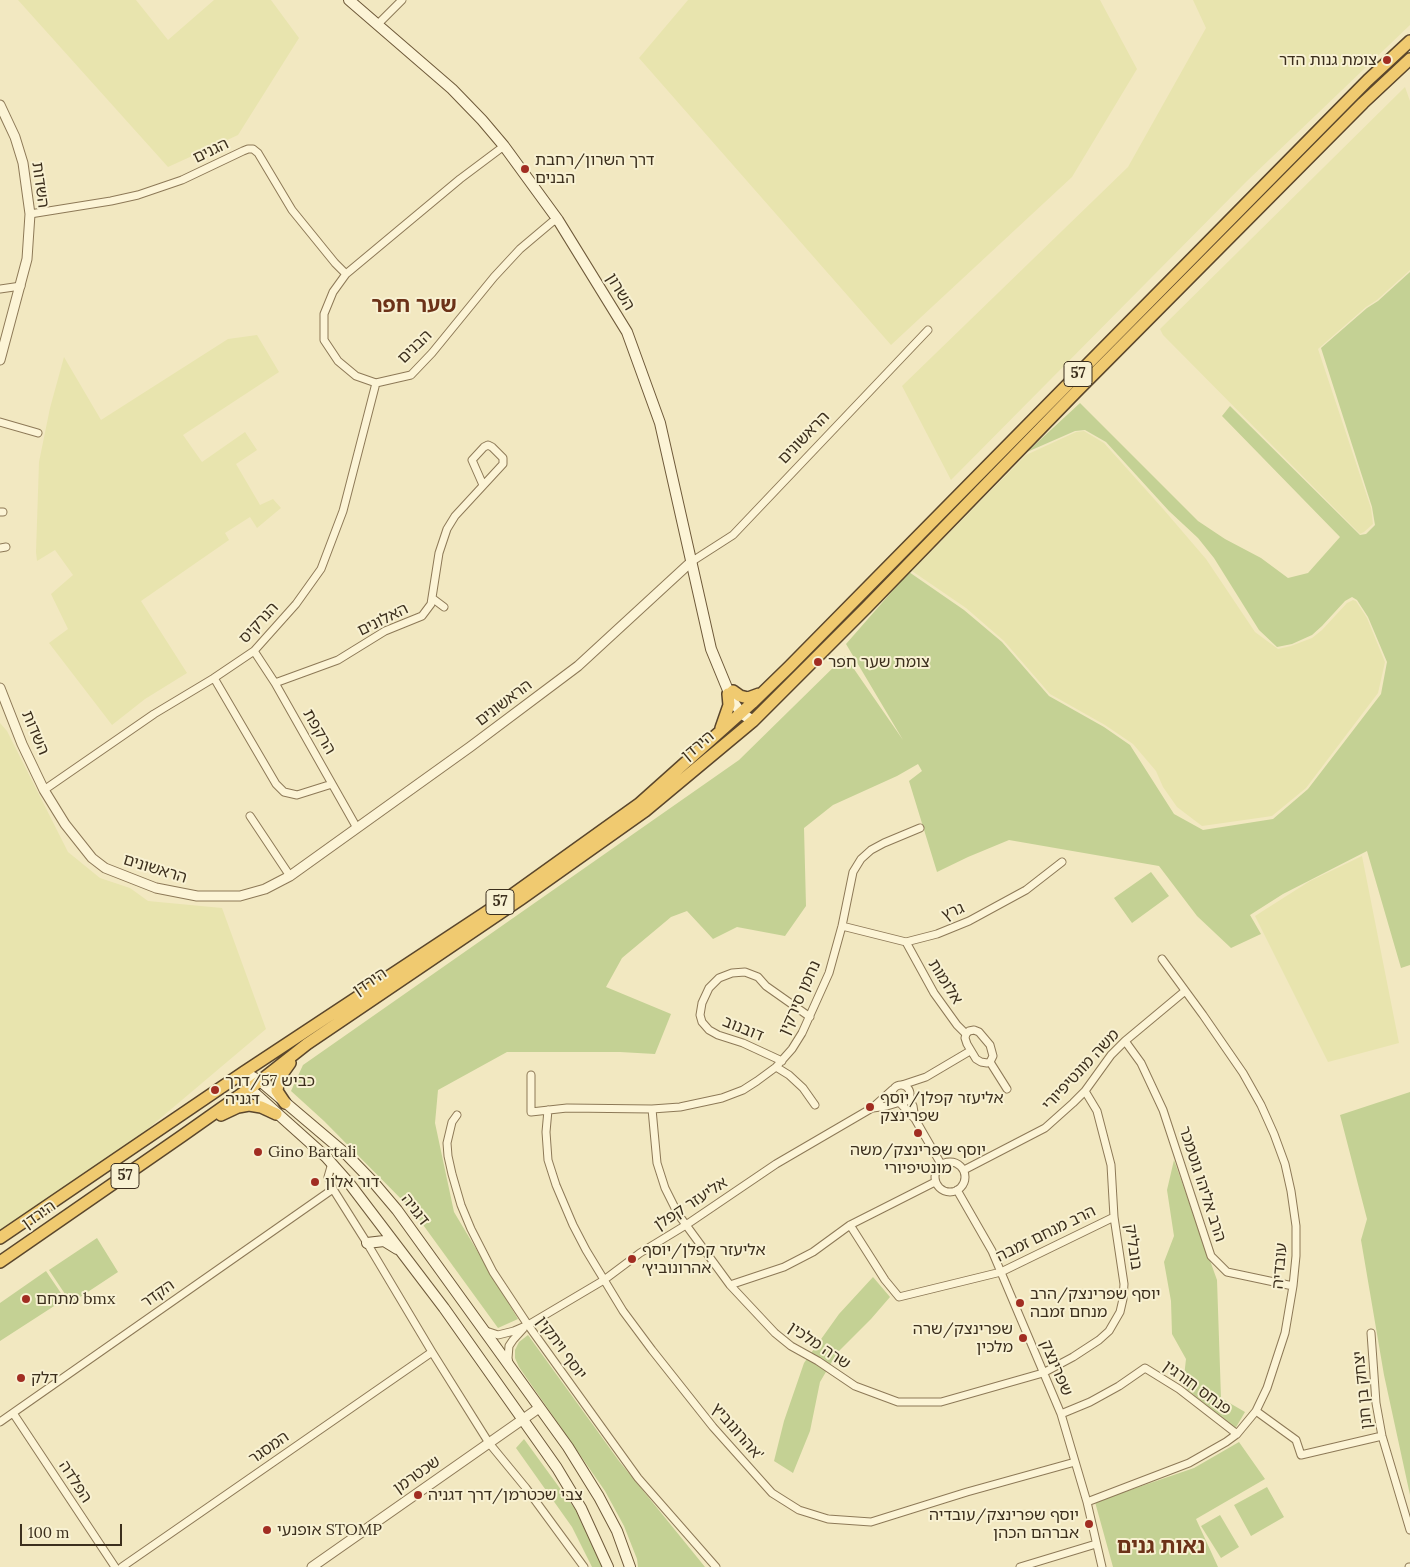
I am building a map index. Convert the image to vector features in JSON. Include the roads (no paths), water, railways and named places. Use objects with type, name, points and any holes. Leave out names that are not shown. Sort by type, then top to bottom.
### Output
[{"type":"highway","name":"57","points":[[744,710],[1368,80],[1410,41]]},
{"type":"highway","name":"57","points":[[753,721],[1363,102],[1407,62]]},
{"type":"highway","points":[[718,733],[728,710],[731,693],[748,698],[764,690]]},
{"type":"highway","name":"הירדן","points":[[0,1238],[244,1072],[512,895],[631,810],[744,710]]},
{"type":"highway","name":"הירדן","points":[[0,1262],[260,1081],[298,1051],[522,899],[645,811],[753,721]]},
{"type":"highway","points":[[285,1103],[277,1091],[278,1083],[298,1051]]},
{"type":"highway","points":[[182,1136],[238,1107],[250,1105],[276,1114]]},
{"type":"main road","name":"השרון","points":[[349,0],[452,89],[504,146],[558,220],[626,332],[660,423],[711,649],[722,680],[753,721]]},
{"type":"main road","name":"דגניה","points":[[244,1072],[260,1081],[346,1154],[375,1184],[420,1241],[568,1448],[600,1497],[617,1531],[630,1567]]},
{"type":"main road","points":[[244,1072],[249,1088],[332,1163],[405,1256],[557,1468],[581,1508],[608,1567]]},
{"type":"main road","points":[[368,1243],[384,1241],[405,1256]]},
{"type":"street","points":[[378,24],[402,0]]},
{"type":"street","name":"השדות","points":[[0,105],[15,137],[23,163],[30,214],[28,259],[0,360]]},
{"type":"street","points":[[376,383],[356,376],[338,361],[324,340],[324,314],[333,292],[346,274],[460,179],[504,146]]},
{"type":"street","name":"הגנים","points":[[30,214],[138,195],[189,177],[248,148],[258,153],[292,210],[346,274]]},
{"type":"street","name":"הבנים","points":[[376,383],[411,375],[432,353],[494,276],[520,249],[552,222],[558,220]]},
{"type":"street","points":[[0,289],[21,286]]},
{"type":"street","name":"הראשונים","points":[[44,790],[65,824],[92,858],[105,868],[156,888],[197,896],[240,896],[265,889],[290,876],[470,747],[578,666],[691,562],[733,535],[928,330]]},
{"type":"street","name":"הנרקיס","points":[[44,790],[154,714],[214,678],[254,651],[296,604],[321,569],[343,511],[376,383]]},
{"type":"street","points":[[0,422],[38,433]]},
{"type":"street","name":"האלונים","points":[[275,683],[338,660],[385,631],[422,616],[431,604],[439,553],[447,529],[455,516],[503,464],[504,461],[492,447],[488,446],[484,447],[472,460],[483,485]]},
{"type":"street","points":[[432,598],[444,607]]},
{"type":"street","name":"הרקפת","points":[[254,651],[275,683],[357,828]]},
{"type":"street","points":[[214,678],[272,778],[284,792],[297,795],[332,784]]},
{"type":"street","name":"השדות","points":[[0,688],[22,744],[44,790]]},
{"type":"street","points":[[250,816],[290,876]]},
{"type":"street","name":"נחמן סירקין","points":[[532,1075],[530,1112],[567,1108],[652,1109],[680,1107],[722,1098],[743,1090],[782,1061],[797,1041],[810,1017],[829,972],[842,926],[853,872],[861,859],[871,850],[884,843],[920,828]]},
{"type":"street","name":"גרץ","points":[[842,926],[906,942],[937,934],[969,921],[1026,890],[1062,862]]},
{"type":"street","name":"אלומות","points":[[906,942],[934,994],[966,1034]]},
{"type":"street","name":"עובדיה","points":[[1087,1502],[1188,1463],[1237,1434],[1256,1411],[1267,1388],[1285,1332],[1293,1286],[1296,1226],[1291,1191],[1282,1156],[1261,1105],[1243,1073],[1162,959]]},
{"type":"street","name":"דובנוב","points":[[782,1061],[709,1030],[702,1022],[700,1015],[702,1003],[709,988],[719,978],[732,972],[746,972],[758,977],[766,986],[810,1017]]},
{"type":"street","name":"משה מונטיפיורי","points":[[964,1170],[1045,1128],[1085,1091],[1110,1055],[1185,991]]},
{"type":"street","points":[[974,1030],[984,1036],[993,1050],[990,1062],[981,1062],[970,1051],[965,1038],[969,1031],[974,1030]]},
{"type":"street","name":"הרב אליהו גוטמכר","points":[[1125,1041],[1141,1063],[1163,1110],[1211,1256],[1227,1272],[1293,1286]]},
{"type":"street","points":[[941,1164],[915,1119],[892,1096],[892,1090],[896,1086],[926,1077],[970,1051]]},
{"type":"street","points":[[990,1062],[1007,1088]]},
{"type":"street","points":[[776,1067],[789,1075],[803,1088],[815,1105]]},
{"type":"street","points":[[898,1103],[905,1102],[926,1077]]},
{"type":"street","points":[[902,1085],[908,1088],[915,1119]]},
{"type":"street","name":"אליעזר קפלן","points":[[481,1328],[493,1335],[498,1335],[528,1325],[604,1280],[640,1253],[686,1225],[776,1164],[872,1108],[892,1090]]},
{"type":"street","name":"בובליק","points":[[1043,1372],[1073,1358],[1109,1331],[1120,1312],[1123,1299],[1124,1284],[1114,1217],[1111,1165],[1097,1111],[1085,1091]]},
{"type":"street","name":"אליעזר קפלן","points":[[872,1108],[898,1103]]},
{"type":"street","name":"שרה מלכין","points":[[652,1109],[657,1162],[665,1188],[678,1214],[730,1285],[775,1333],[791,1346],[818,1361],[855,1386],[898,1402],[941,1402],[1043,1372]]},
{"type":"street","name":"אהרונוביץ'","points":[[548,1110],[546,1132],[548,1160],[556,1185],[586,1250],[623,1311],[652,1350],[713,1427],[772,1492],[799,1510],[828,1519],[871,1522],[1075,1462]]},
{"type":"street","name":"יוסף ויתקין","points":[[457,1115],[452,1122],[447,1143],[452,1174],[461,1205],[471,1229],[493,1272],[528,1325],[638,1478],[716,1567]]},
{"type":"street","points":[[951,1161],[961,1166],[964,1170],[963,1184],[957,1190],[947,1192],[942,1190],[935,1182],[935,1172],[941,1164],[951,1161]]},
{"type":"street","points":[[332,1163],[328,1178],[333,1189],[368,1243],[432,1352],[490,1443],[526,1488],[584,1567]]},
{"type":"street","points":[[730,1285],[784,1267],[813,1252],[850,1225],[935,1182]]},
{"type":"street","name":"הקדר","points":[[0,1422],[333,1189]]},
{"type":"street","name":"שפרינצק","points":[[957,1190],[1002,1272],[1061,1414],[1087,1502],[1102,1567]]},
{"type":"street","name":"הרב מנחם זמבה","points":[[850,1225],[899,1297],[1002,1272],[1114,1217]]},
{"type":"street","name":"אליעזר קפלן","points":[[510,1368],[508,1358],[509,1346],[512,1340],[528,1325]]},
{"type":"street","name":"יצחק בן חנן","points":[[1371,1333],[1376,1403],[1382,1436],[1410,1530]]},
{"type":"street","name":"המסגר","points":[[122,1567],[432,1352]]},
{"type":"street","name":"פנחס חורגין","points":[[1061,1414],[1090,1402],[1119,1386],[1145,1368],[1179,1388],[1237,1434]]},
{"type":"street","name":"שכטרמן","points":[[312,1567],[539,1408]]},
{"type":"street","points":[[1256,1411],[1296,1440],[1302,1455],[1382,1436]]},
{"type":"street","name":"הפלדה","points":[[13,1413],[115,1567]]},
{"type":"street","points":[[1020,1567],[1096,1544]]},
{"type":"place","name":"צומת גנות הדר","points":[[1387,60]]},
{"type":"place","name":"דרך השרון/רחבת הבנים","points":[[525,169]]},
{"type":"place","name":"צומת שער חפר","points":[[818,662]]},
{"type":"place","name":"כביש 57/דרך דגניה","points":[[215,1090]]},
{"type":"place","name":"אליעזר קפלן/יוסף שפרינצק","points":[[870,1107]]},
{"type":"place","name":"יוסף שפרינצק/משה מונטיפיורי","points":[[918,1133]]},
{"type":"place","name":"Gino Bartali","points":[[258,1152]]},
{"type":"place","name":"דור אלון","points":[[315,1182]]},
{"type":"place","name":"אליעזר קפלן/יוסף אהרונוביץ׳","points":[[632,1259]]},
{"type":"place","name":"מתחם bmx","points":[[26,1299]]},
{"type":"place","name":"יוסף שפרינצק/הרב מנחם זמבה","points":[[1020,1303]]},
{"type":"place","name":"שפרינצק/שרה מלכין","points":[[1023,1338]]},
{"type":"place","name":"דלק","points":[[21,1378]]},
{"type":"place","name":"צבי שכטרמן/דרך דגניה","points":[[418,1495]]},
{"type":"place","name":"יוסף שפרינצק/עובדיה אברהם הכהן","points":[[1089,1524]]},
{"type":"place","name":"אופנעי STOMP","points":[[267,1530]]},
{"type":"district","name":"שער חפר","points":[[414,306]]},
{"type":"district","name":"נאות גנים","points":[[1161,1547]]}]
